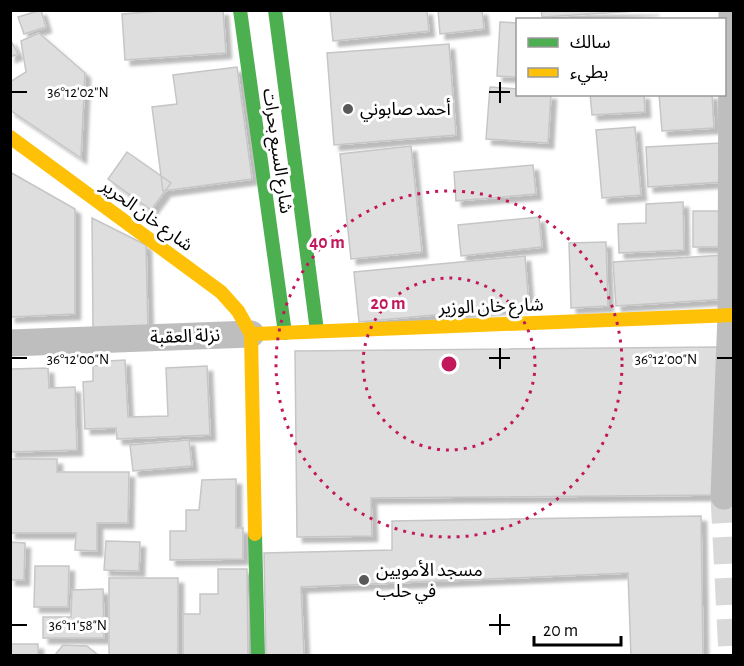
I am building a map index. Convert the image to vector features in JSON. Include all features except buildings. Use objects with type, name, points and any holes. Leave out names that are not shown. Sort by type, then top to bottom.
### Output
[{"type":"street","name":"شارع السبع بحرات","points":[[240,10],[285,333]]},
{"type":"street","name":"شارع السبع بحرات","points":[[275,10],[317,331]]},
{"type":"street","points":[[724,496],[732,315],[732,10]]},
{"type":"street","name":"شارع خان الحرير","points":[[10,137],[221,292],[239,310],[251,334]]},
{"type":"street","name":"شارع خان الوزير","points":[[251,334],[732,315]]},
{"type":"street","points":[[251,334],[258,656]]},
{"type":"street","name":"نزلة العقبة","points":[[10,343],[251,334]]},
{"type":"tunnel","points":[[724,496],[732,656]]},
{"type":"traffic: fast","points":[[240,10],[285,333]]},
{"type":"traffic: fast","points":[[275,10],[317,331]]},
{"type":"traffic: fast","points":[[255,534],[258,656]]},
{"type":"traffic: slow","points":[[10,137],[221,292],[238,311],[251,334],[255,534]]},
{"type":"traffic: slow","points":[[251,334],[734,315]]},
{"type":"place","name":"أحمد صابوني","points":[[348,109]]},
{"type":"place","name":"مسجد الأمويين في حلب","points":[[364,580]]}]
